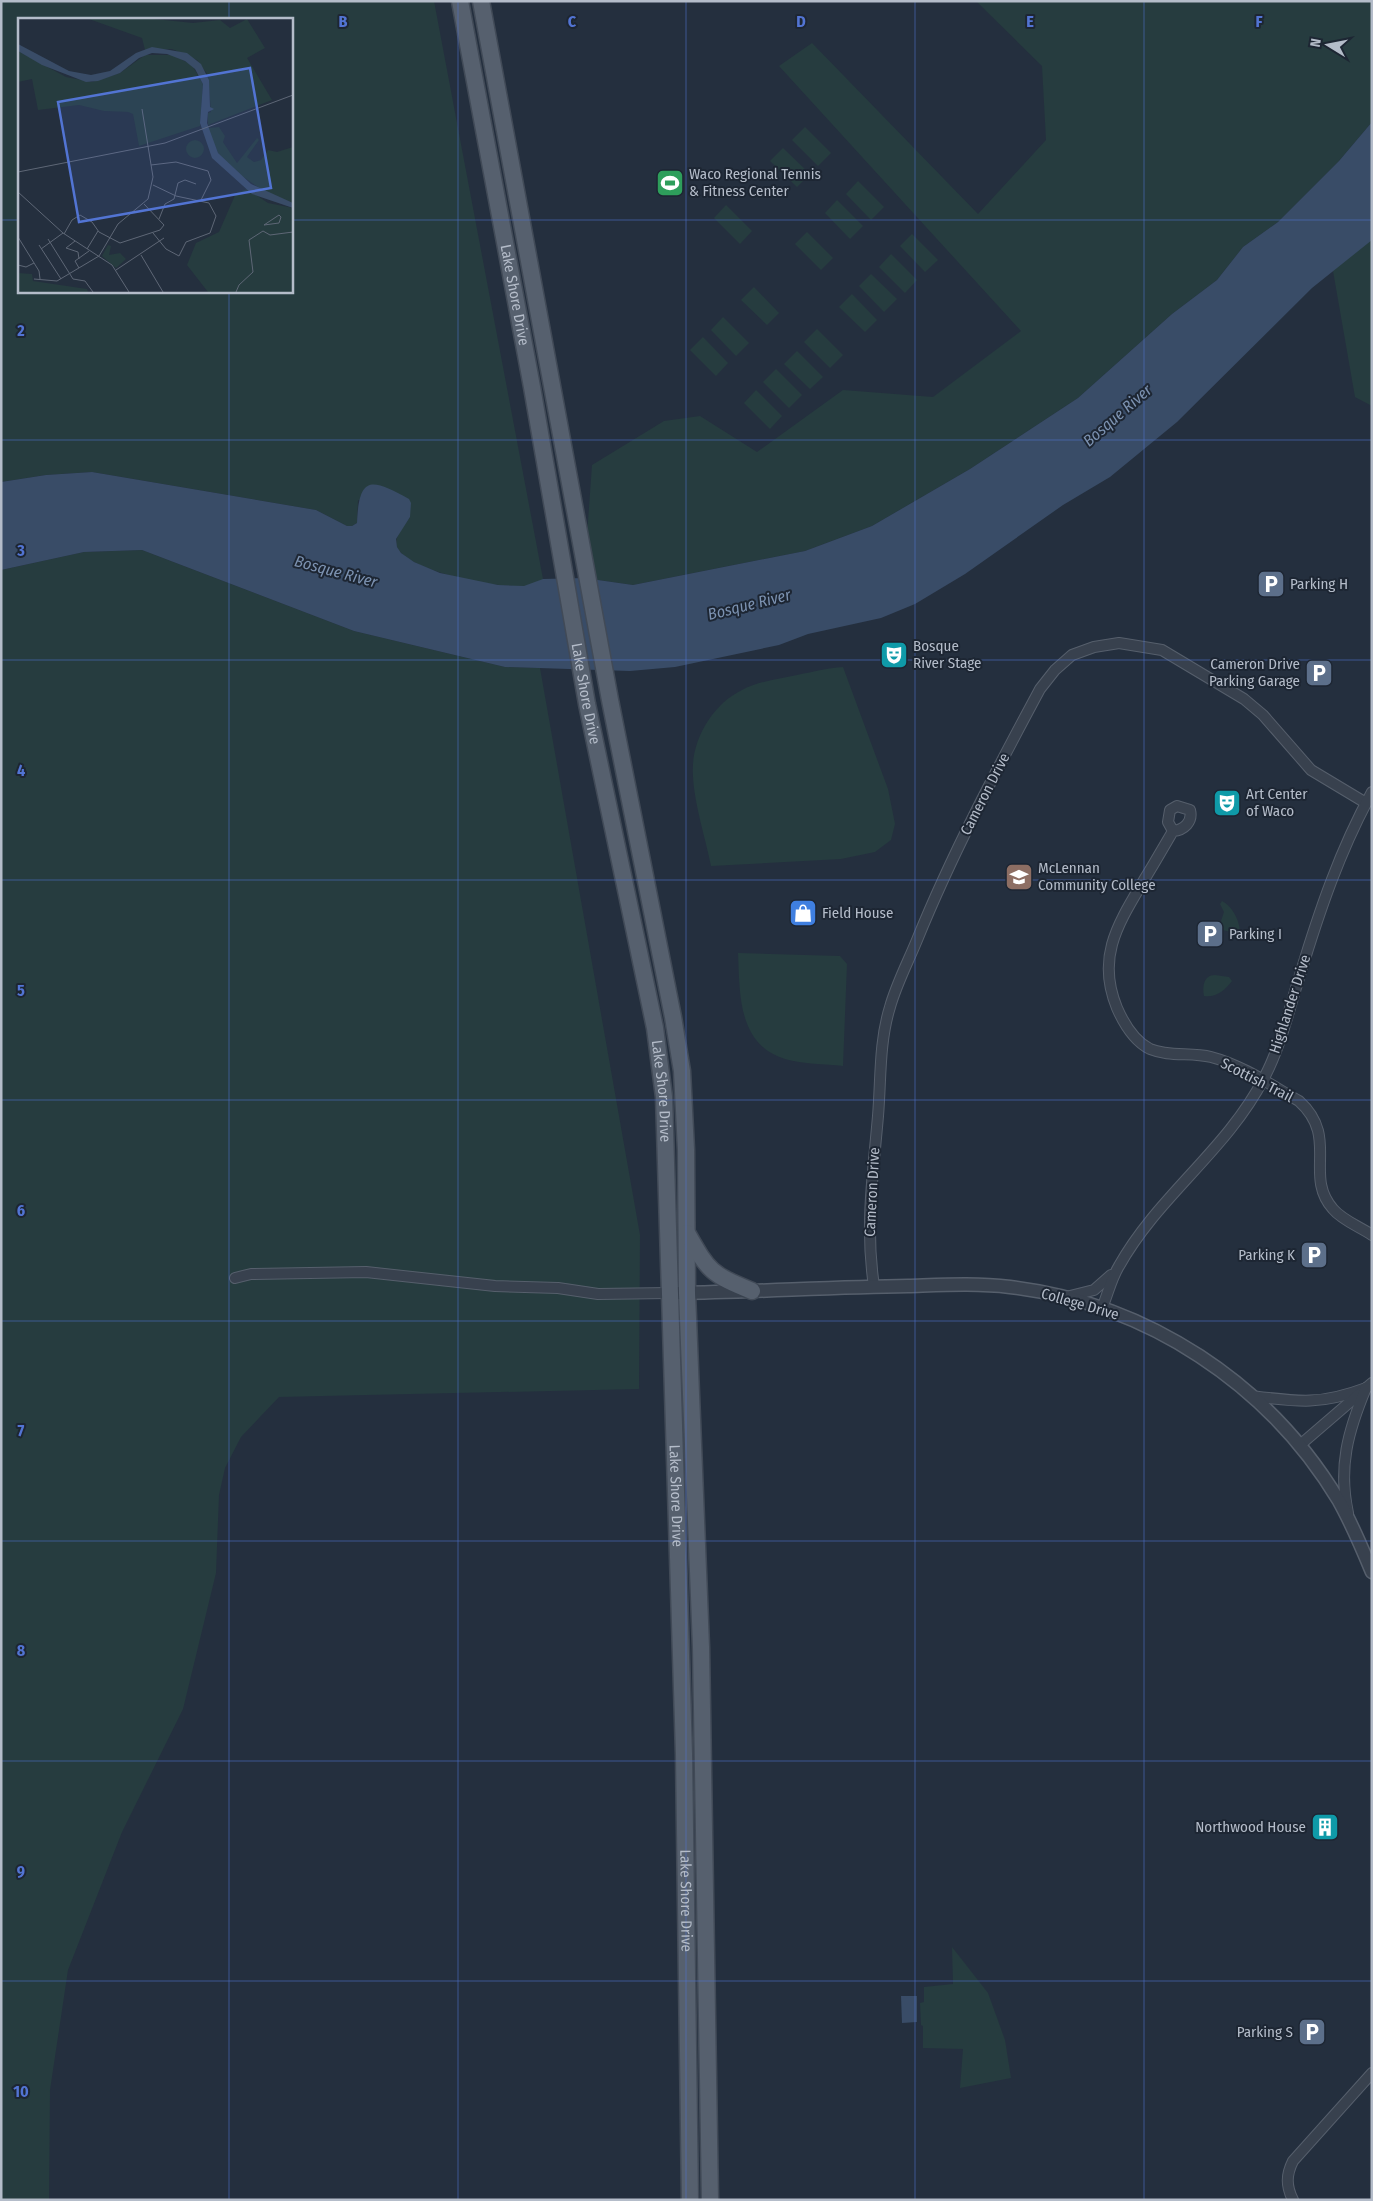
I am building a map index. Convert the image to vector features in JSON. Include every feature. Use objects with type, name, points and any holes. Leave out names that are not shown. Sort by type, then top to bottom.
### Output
[{"type":"main road","name":"Lake Shore Drive","points":[[460,1],[530,378],[587,704],[655,1028],[661,1067],[668,1169],[669,1293],[684,1754],[690,2200]]},
{"type":"main road","name":"Lake Shore Drive","points":[[481,1],[610,700],[678,1044],[686,1150],[687,1293],[701,1647],[710,2200]]},
{"type":"main road","points":[[687,1232],[712,1272],[720,1278],[752,1291]]},
{"type":"street","name":"Cameron Drive","points":[[874,1286],[869,1255],[871,1176],[878,1117],[883,1038],[890,1007],[931,906],[972,817],[1040,689],[1055,670],[1072,656],[1094,646],[1119,643],[1162,650],[1244,699],[1263,715],[1311,770],[1366,803]]},
{"type":"street","name":"Highlander Drive","points":[[1066,1297],[1094,1290],[1106,1281],[1145,1227],[1229,1134],[1263,1081],[1278,1042],[1321,905],[1353,828],[1372,792]]},
{"type":"street","name":"Scottish Trail","points":[[1173,831],[1130,902],[1112,941],[1108,960],[1113,996],[1130,1031],[1141,1042],[1152,1049],[1173,1054],[1209,1057],[1231,1063],[1299,1101],[1309,1110],[1317,1124],[1321,1152],[1320,1181],[1327,1200],[1334,1210],[1372,1235]]},
{"type":"street","name":"Highlander Drive","points":[[1102,1308],[1118,1266]]},
{"type":"street","points":[[234,1278],[251,1274],[366,1272],[495,1286],[558,1288],[598,1294],[669,1293]]},
{"type":"street","name":"College Drive","points":[[669,1293],[980,1284],[1010,1287],[1066,1297],[1102,1308],[1170,1338],[1222,1371],[1252,1396],[1300,1445],[1319,1470],[1351,1524],[1372,1572]]},
{"type":"street","points":[[1252,1396],[1316,1402],[1342,1397],[1369,1385]]},
{"type":"street","points":[[1300,1445],[1369,1385]]},
{"type":"street","points":[[1351,1524],[1343,1490],[1344,1463],[1349,1435],[1369,1385]]},
{"type":"street","points":[[1293,2200],[1287,2179],[1293,2161],[1372,2073]]},
{"type":"green space","points":[[1,1],[434,1],[543,579],[526,586],[497,585],[456,577],[418,564],[405,556],[396,543],[400,531],[410,517],[358,500],[357,523],[347,526],[316,510],[92,472],[46,475],[1,482]]},
{"type":"green space","points":[[976,1],[1372,1],[1372,122],[1339,161],[1278,222],[1243,247],[1217,280],[1172,314],[1078,398],[970,469],[872,526],[805,551],[633,585],[584,578],[592,465],[664,421],[700,416],[757,452],[843,390],[933,397],[1021,331],[779,66],[812,43],[978,214],[1046,140],[1042,66]]},
{"type":"green space","points":[[805,127],[831,153],[818,166],[792,140]]},
{"type":"green space","points":[[783,148],[810,174],[797,187],[770,161]]},
{"type":"green space","points":[[858,181],[884,207],[871,220],[846,194]]},
{"type":"green space","points":[[837,200],[863,226],[850,239],[825,213]]},
{"type":"green space","points":[[726,205],[752,231],[740,244],[714,218]]},
{"type":"green space","points":[[1372,230],[1372,406],[1355,397],[1333,271]]},
{"type":"green space","points":[[807,232],[833,258],[821,270],[795,244]]},
{"type":"green space","points":[[912,234],[938,260],[925,272],[900,246]]},
{"type":"green space","points":[[891,254],[917,280],[905,293],[879,267]]},
{"type":"green space","points":[[871,274],[897,299],[884,312],[859,286]]},
{"type":"green space","points":[[754,287],[779,313],[767,325],[741,300]]},
{"type":"green space","points":[[852,294],[877,320],[865,332],[839,307]]},
{"type":"green space","points":[[723,317],[749,343],[736,356],[711,330]]},
{"type":"green space","points":[[817,329],[843,355],[830,368],[804,342]]},
{"type":"green space","points":[[703,337],[728,363],[716,376],[690,350]]},
{"type":"green space","points":[[797,351],[823,377],[810,389],[784,364]]},
{"type":"green space","points":[[776,369],[802,395],[789,408],[763,382]]},
{"type":"green space","points":[[756,390],[782,416],[770,429],[744,403]]},
{"type":"green space","points":[[142,550],[354,631],[505,667],[540,668],[640,1235],[639,1389],[279,1397],[241,1437],[225,1468],[219,1495],[216,1573],[183,1709],[122,1832],[68,1970],[50,2090],[49,2200],[1,2200],[1,570],[84,552]]},
{"type":"green space","points":[[843,667],[888,789],[895,824],[891,840],[875,852],[841,859],[711,866],[696,802],[693,776],[693,764],[698,742],[708,721],[723,703],[749,687],[776,679]]},
{"type":"green space","points":[[1222,901],[1232,909],[1238,921],[1240,930],[1238,934],[1223,930],[1221,921],[1224,912],[1220,904]]},
{"type":"green space","points":[[738,953],[840,956],[847,964],[843,1066],[792,1061],[769,1052],[758,1042],[744,1015],[739,984]]},
{"type":"green space","points":[[1211,975],[1229,977],[1232,981],[1220,993],[1204,996],[1203,988],[1206,979]]},
{"type":"green space","points":[[952,1947],[988,1993],[1005,2040],[1011,2078],[960,2088],[963,2049],[923,2048],[920,2003],[924,2002],[924,1987],[953,1984]]},
{"type":"water","name":"Bosque River","points":[[1372,122],[1372,240],[1312,288],[1177,422],[1110,477],[1063,505],[965,574],[915,604],[881,618],[808,634],[779,645],[675,667],[630,671],[505,667],[354,631],[142,550],[84,552],[1,570],[1,482],[46,475],[92,472],[316,510],[347,526],[357,523],[358,507],[365,489],[370,485],[386,487],[409,499],[411,503],[410,517],[396,539],[397,547],[401,553],[414,562],[440,573],[498,585],[524,586],[543,579],[584,578],[633,585],[805,551],[872,526],[970,469],[1078,398],[1172,314],[1217,280],[1243,247],[1278,222],[1339,161]]},
{"type":"water","points":[[901,1996],[917,1996],[917,2022],[902,2023]]},
{"type":"place","name":"Waco Regional Tennis & Fitness Center","points":[[670,183]]},
{"type":"place","name":"Parking H","points":[[1271,584]]},
{"type":"place","name":"Bosque River Stage","points":[[894,655]]},
{"type":"place","name":"Cameron Drive Parking Garage","points":[[1319,673]]},
{"type":"place","name":"Art Center of Waco","points":[[1227,803]]},
{"type":"place","name":"McLennan Community College","points":[[1019,877]]},
{"type":"place","name":"Field House","points":[[803,913]]},
{"type":"place","name":"Parking I","points":[[1210,934]]},
{"type":"place","name":"Parking K","points":[[1314,1255]]},
{"type":"place","name":"Northwood House","points":[[1325,1827]]},
{"type":"place","name":"Parking S","points":[[1312,2032]]}]
